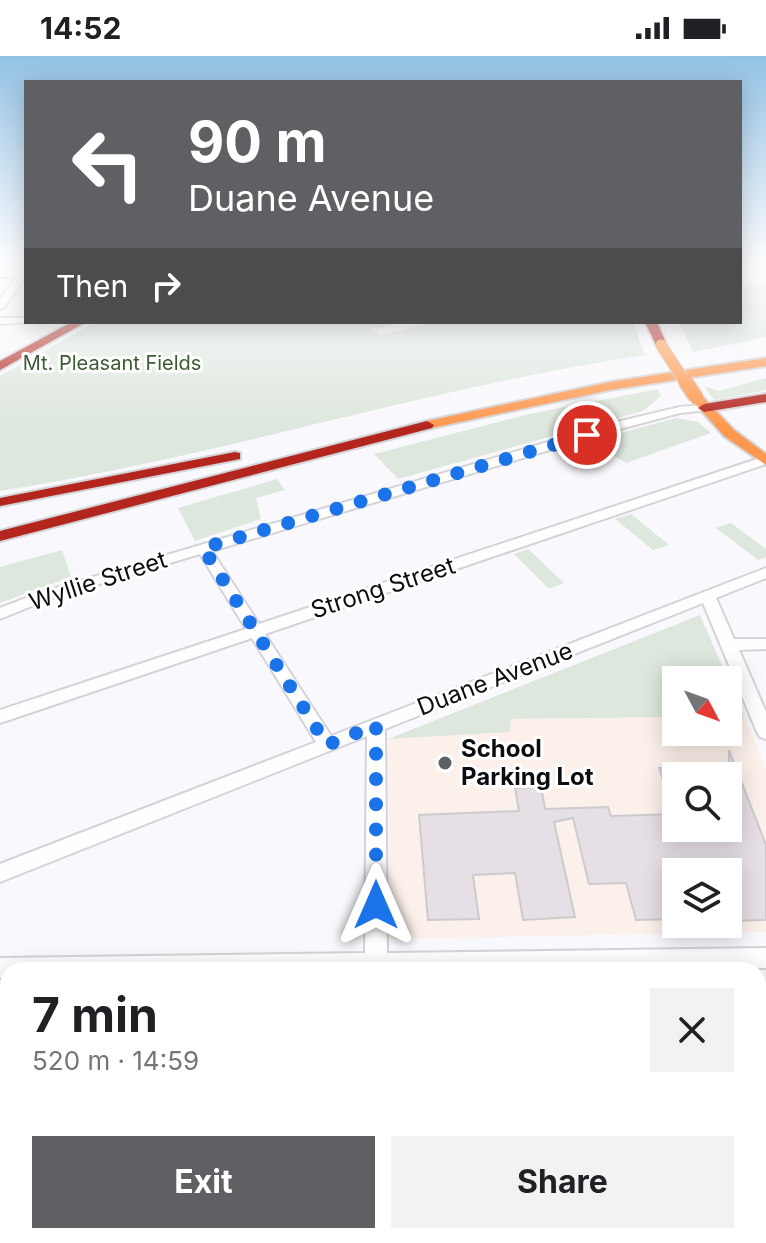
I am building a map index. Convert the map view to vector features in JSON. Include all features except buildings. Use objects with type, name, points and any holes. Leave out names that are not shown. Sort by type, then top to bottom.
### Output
[{"type":"main road","points":[[0,366],[76,324]]},
{"type":"main road","points":[[652,324],[661,345],[700,402],[766,461]]},
{"type":"main road","points":[[0,521],[298,444],[516,393],[766,351]]},
{"type":"main road","points":[[0,538],[465,415],[610,386],[766,362]]},
{"type":"main road","points":[[700,402],[766,398]]},
{"type":"main road","points":[[0,502],[298,444]]},
{"type":"street","points":[[0,321],[24,321]]},
{"type":"street","name":"Wyllie Street","points":[[0,614],[44,596],[700,402]]},
{"type":"street","name":"Strong Street","points":[[0,717],[766,461]]},
{"type":"street","points":[[203,548],[327,745]]},
{"type":"street","name":"Duane Avenue","points":[[0,873],[766,573]]},
{"type":"street","points":[[708,596],[766,732]]},
{"type":"street","points":[[729,645],[766,644]]},
{"type":"street","points":[[376,725],[376,962]]},
{"type":"street","points":[[571,962],[766,958]]},
{"type":"shaded area","points":[[744,716],[766,769],[766,932],[742,932],[742,858],[662,858],[662,934],[390,939],[388,739],[510,732],[510,719],[662,717],[662,746],[742,746]]},
{"type":"green space","points":[[742,318],[766,318],[766,337],[693,352],[680,324],[742,324]]},
{"type":"green space","name":"Mt. Pleasant Fields","points":[[91,324],[393,324],[372,329],[380,335],[426,324],[634,324],[645,355],[483,385],[162,460],[0,491],[0,376]]},
{"type":"green space","points":[[766,378],[766,390],[714,400],[704,386],[719,391]]},
{"type":"green space","points":[[658,389],[661,396],[643,411],[398,479],[374,454],[529,414]]},
{"type":"green space","points":[[676,418],[698,422],[711,433],[626,463],[591,441]]},
{"type":"green space","points":[[277,479],[285,490],[256,498],[261,519],[195,541],[178,508]]},
{"type":"green space","points":[[631,514],[669,545],[653,550],[615,519]]},
{"type":"green space","points":[[731,523],[766,549],[766,557],[758,560],[716,528]]},
{"type":"green space","points":[[528,549],[564,583],[549,589],[514,554]]},
{"type":"green space","points":[[62,550],[71,577],[0,603],[0,567]]},
{"type":"green space","points":[[700,615],[722,666],[662,666],[662,717],[511,719],[510,732],[388,739]]},
{"type":"traffic: slow","points":[[661,345],[696,397]]},
{"type":"traffic: slow","points":[[427,425],[610,386],[766,362]]},
{"type":"traffic: slow","points":[[696,397],[729,433],[766,461]]},
{"type":"traffic: jam","points":[[0,366],[76,324]]},
{"type":"traffic: jam","points":[[652,324],[661,345]]},
{"type":"traffic: jam","points":[[704,408],[766,398]]},
{"type":"traffic: jam","points":[[0,536],[427,425]]},
{"type":"traffic: jam","points":[[0,502],[235,456]]},
{"type":"place","name":"School Parking Lot","points":[[445,763]]},
{"type":"route","points":[[376,905],[376,725],[327,745],[203,548],[587,435]]}]
